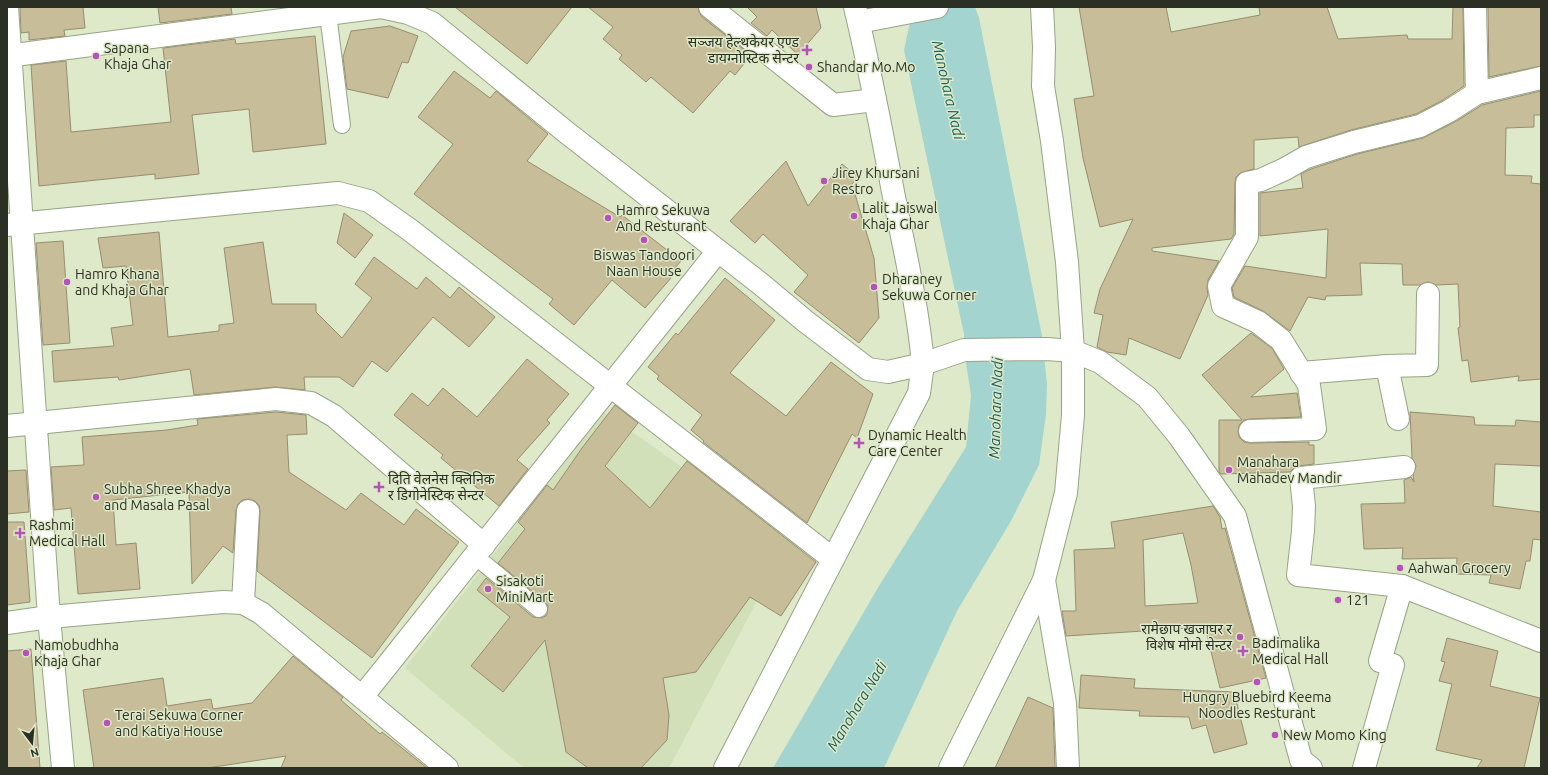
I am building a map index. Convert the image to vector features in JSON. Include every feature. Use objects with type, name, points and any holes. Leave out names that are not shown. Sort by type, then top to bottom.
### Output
[{"type":"street","points":[[7,7],[14,224],[36,423],[63,768]]},
{"type":"street","points":[[9,56],[381,7],[408,13],[432,23],[566,132],[762,284],[868,369],[888,372],[923,364],[964,350],[1047,349],[1073,351],[1100,362],[1147,397],[1179,436],[1235,516],[1301,760],[1311,768]]},
{"type":"street","points":[[710,7],[833,105],[875,100]]},
{"type":"street","points":[[725,768],[919,393],[923,364],[912,286],[857,15],[882,18],[937,7]]},
{"type":"street","points":[[950,768],[1044,580],[1066,493],[1073,415],[1073,351],[1068,262],[1043,86],[1044,47],[1042,7]]},
{"type":"street","points":[[1475,7],[1477,93]]},
{"type":"street","points":[[1250,432],[1315,429],[1308,385],[1281,340],[1258,322],[1223,306],[1219,286],[1247,237],[1247,183],[1261,180],[1306,157],[1354,142],[1420,126],[1449,111],[1477,93],[1541,78]]},
{"type":"street","points":[[14,224],[338,193],[369,201],[410,230],[833,559]]},
{"type":"street","points":[[362,697],[718,251]]},
{"type":"street","points":[[1301,373],[1387,366],[1427,365],[1428,294]]},
{"type":"street","points":[[1387,366],[1398,419]]},
{"type":"street","points":[[7,426],[276,399],[311,403],[334,416],[479,551]]},
{"type":"street","points":[[1404,467],[1301,478],[1304,506],[1303,532],[1298,576],[1402,586],[1541,642]]},
{"type":"street","points":[[243,603],[248,511]]},
{"type":"street","points":[[1044,580],[1065,703],[1068,768]]},
{"type":"street","points":[[1364,768],[1393,665],[1380,661],[1402,586]]},
{"type":"street","points":[[7,623],[50,617],[223,602],[243,603],[261,614],[447,768]]},
{"type":"lane","points":[[328,14],[342,125]]},
{"type":"lane","points":[[479,551],[539,609]]},
{"type":"shaded area","points":[[604,412],[788,542],[669,768],[524,768],[405,668]]},
{"type":"water","name":"Manohara Nadi","points":[[906,7],[975,7],[979,18],[1042,336],[1047,384],[1046,414],[1039,465],[1011,521],[957,611],[884,768],[773,768],[879,586],[966,447],[971,395],[964,350],[964,334],[904,50],[910,22]]},
{"type":"building","points":[[20,7],[83,7],[85,28],[64,30],[65,36],[29,40],[29,32],[21,33]]},
{"type":"building","points":[[158,7],[231,7],[232,14],[160,23]]},
{"type":"building","points":[[455,7],[572,7],[527,64]]},
{"type":"building","points":[[588,7],[698,7],[702,17],[751,55],[735,75],[730,71],[693,113],[651,77],[646,82],[619,59],[622,55],[603,39],[613,27]]},
{"type":"building","points":[[747,7],[816,7],[821,28],[798,55],[772,30],[767,36],[751,23],[757,17]]},
{"type":"building","points":[[1079,7],[1166,7],[1171,32],[1260,15],[1259,7],[1327,7],[1338,39],[1407,35],[1408,39],[1452,39],[1453,7],[1463,7],[1464,86],[1443,100],[1416,114],[1351,130],[1299,147],[1298,137],[1254,140],[1254,169],[1240,173],[1236,177],[1234,234],[1231,239],[1152,248],[1152,251],[1219,261],[1208,280],[1208,295],[1180,359],[1129,338],[1126,355],[1107,352],[1097,347],[1103,315],[1094,313],[1100,289],[1133,219],[1100,227],[1083,158],[1074,99],[1094,96]]},
{"type":"building","points":[[1488,7],[1541,7],[1541,66],[1489,77]]},
{"type":"building","points":[[390,26],[418,36],[408,63],[402,62],[388,98],[347,89],[343,57],[351,31]]},
{"type":"building","points":[[315,36],[326,144],[253,152],[249,109],[192,115],[199,174],[155,179],[155,174],[39,186],[31,65],[66,61],[71,132],[171,122],[163,48],[235,39],[236,44]]},
{"type":"building","points":[[454,71],[490,98],[496,91],[548,134],[527,161],[620,217],[622,215],[681,261],[668,276],[671,278],[645,308],[612,280],[574,325],[549,304],[553,299],[414,194],[453,144],[418,117]]},
{"type":"building","points":[[1541,91],[1541,115],[1534,115],[1534,127],[1506,128],[1505,175],[1532,176],[1531,183],[1541,184],[1541,379],[1518,381],[1519,376],[1471,382],[1468,360],[1462,361],[1458,328],[1460,327],[1458,284],[1436,285],[1428,282],[1420,285],[1403,285],[1402,264],[1360,263],[1362,295],[1326,296],[1325,300],[1308,297],[1290,331],[1263,311],[1234,297],[1232,288],[1245,266],[1326,278],[1328,229],[1260,236],[1260,193],[1303,188],[1301,174],[1311,169],[1357,154],[1423,138],[1455,122],[1482,105]]},
{"type":"building","points":[[786,161],[808,206],[842,164],[858,177],[852,184],[874,258],[879,318],[859,343],[794,292],[808,275],[763,234],[755,243],[730,221]]},
{"type":"building","points":[[344,213],[373,235],[355,258],[337,243]]},
{"type":"building","points":[[159,232],[168,337],[219,331],[219,325],[234,323],[224,248],[263,242],[272,304],[316,304],[316,312],[342,338],[372,298],[355,284],[374,257],[417,289],[426,277],[450,298],[459,287],[495,317],[469,347],[433,317],[387,372],[372,361],[353,387],[339,377],[304,377],[305,390],[275,387],[194,395],[190,369],[119,380],[118,377],[54,382],[52,351],[114,346],[111,328],[133,325],[126,266],[103,268],[98,238]]},
{"type":"building","points":[[63,241],[70,343],[43,345],[36,243]]},
{"type":"building","points":[[725,278],[775,320],[730,373],[786,416],[831,362],[873,394],[857,438],[852,434],[807,523],[703,442],[704,441],[691,430],[702,415],[657,379],[659,376],[648,367],[676,333],[678,335]]},
{"type":"building","points":[[1251,333],[1272,348],[1284,369],[1251,397],[1297,393],[1301,417],[1244,420],[1239,425],[1239,437],[1244,442],[1250,443],[1309,442],[1309,445],[1314,445],[1314,464],[1299,466],[1290,472],[1221,474],[1219,472],[1219,420],[1242,420],[1202,375]]},
{"type":"building","points":[[527,359],[569,394],[547,420],[550,423],[517,460],[528,469],[499,506],[441,458],[443,455],[394,415],[412,393],[428,406],[443,388],[477,417]]},
{"type":"building","points":[[615,405],[638,423],[605,466],[650,508],[687,461],[816,562],[781,616],[750,597],[696,672],[663,678],[669,715],[667,740],[641,768],[588,768],[566,752],[545,640],[503,692],[471,666],[510,617],[477,590],[486,578],[533,617],[542,618],[547,615],[548,606],[545,602],[498,563],[525,529],[518,522],[547,485],[553,490],[582,448]]},
{"type":"building","points":[[276,412],[306,415],[307,434],[287,435],[289,472],[346,510],[361,493],[404,525],[416,509],[459,542],[372,658],[257,571],[260,511],[259,505],[255,501],[249,499],[242,500],[238,504],[236,510],[233,553],[223,546],[192,584],[189,492],[113,500],[116,545],[136,543],[140,589],[78,594],[71,508],[54,510],[51,467],[84,465],[82,437],[167,430],[198,425],[197,419]]},
{"type":"building","points":[[1410,412],[1474,417],[1475,425],[1515,426],[1516,420],[1541,422],[1541,466],[1495,464],[1493,506],[1541,512],[1541,540],[1533,539],[1530,561],[1526,561],[1520,589],[1489,583],[1491,575],[1456,574],[1457,558],[1402,559],[1403,548],[1364,549],[1361,504],[1405,503],[1404,480],[1411,477],[1414,482],[1413,475],[1416,466],[1412,458]]},
{"type":"building","points":[[26,470],[29,512],[7,514],[7,471]]},
{"type":"building","points":[[1213,506],[1220,517],[1222,529],[1225,528],[1266,678],[1220,688],[1205,627],[1066,636],[1062,611],[1076,611],[1074,550],[1115,548],[1111,522]],"holes":[[[1183,533],[1198,603],[1145,606],[1143,540]]]},
{"type":"building","points":[[7,522],[24,522],[30,602],[7,605]]},
{"type":"building","points":[[1447,638],[1498,651],[1490,686],[1540,698],[1524,768],[1477,768],[1482,760],[1436,750],[1452,684],[1439,681],[1445,662],[1441,661]]},
{"type":"building","points":[[31,649],[40,768],[7,768],[7,651]]},
{"type":"building","points":[[293,656],[343,697],[341,700],[380,734],[382,732],[427,768],[281,768],[286,756],[207,768],[94,768],[83,690],[163,678],[167,706],[211,699],[213,709],[252,703]]},
{"type":"building","points":[[1081,675],[1135,679],[1134,688],[1234,692],[1247,744],[1214,753],[1206,725],[1192,729],[1189,717],[1139,716],[1140,711],[1079,708]]},
{"type":"building","points":[[1028,697],[1053,708],[1055,768],[995,768]]},
{"type":"place","name":"सञ्जय हेल्थकेयर एण्ड डायग्नोस्टिक सेन्टर","points":[[807,50]]},
{"type":"place","name":"Sapana Khaja Ghar","points":[[96,56]]},
{"type":"place","name":"Shandar Mo.Mo","points":[[809,67]]},
{"type":"place","name":"Jirey Khursani Restro","points":[[824,181]]},
{"type":"place","name":"Lalit Jaiswal Khaja Ghar","points":[[854,216]]},
{"type":"place","name":"Hamro Sekuwa And Resturant","points":[[608,218]]},
{"type":"place","name":"Biswas Tandoori Naan House","points":[[644,240]]},
{"type":"place","name":"Hamro Khana and Khaja Ghar","points":[[67,282]]},
{"type":"place","name":"Dharaney Sekuwa Corner","points":[[874,287]]},
{"type":"place","name":"Dynamic Health Care Center","points":[[859,443]]},
{"type":"place","name":"Manahara Mahadev Mandir","points":[[1229,470]]},
{"type":"place","name":"दिति वेलनेस क्लिनिक र डिगोनेस्टिक सेन्टर","points":[[379,487]]},
{"type":"place","name":"Subha Shree Khadya and Masala Pasal","points":[[96,497]]},
{"type":"place","name":"Rashmi Medical Hall","points":[[20,533]]},
{"type":"place","name":"Aahwan Grocery","points":[[1400,568]]},
{"type":"place","name":"Sisakoti MiniMart","points":[[488,589]]},
{"type":"place","name":"121","points":[[1338,600]]},
{"type":"place","name":"रामेछाप खजाघर र विशेष मोमो सेन्टर","points":[[1240,637]]},
{"type":"place","name":"Badimalika Medical Hall","points":[[1243,651]]},
{"type":"place","name":"Namobudhha Khaja Ghar","points":[[26,653]]},
{"type":"place","name":"Hungry Bluebird Keema Noodles Resturant","points":[[1257,682]]},
{"type":"place","name":"Terai Sekuwa Corner and Katiya House","points":[[107,723]]},
{"type":"place","name":"New Momo King","points":[[1275,735]]}]
